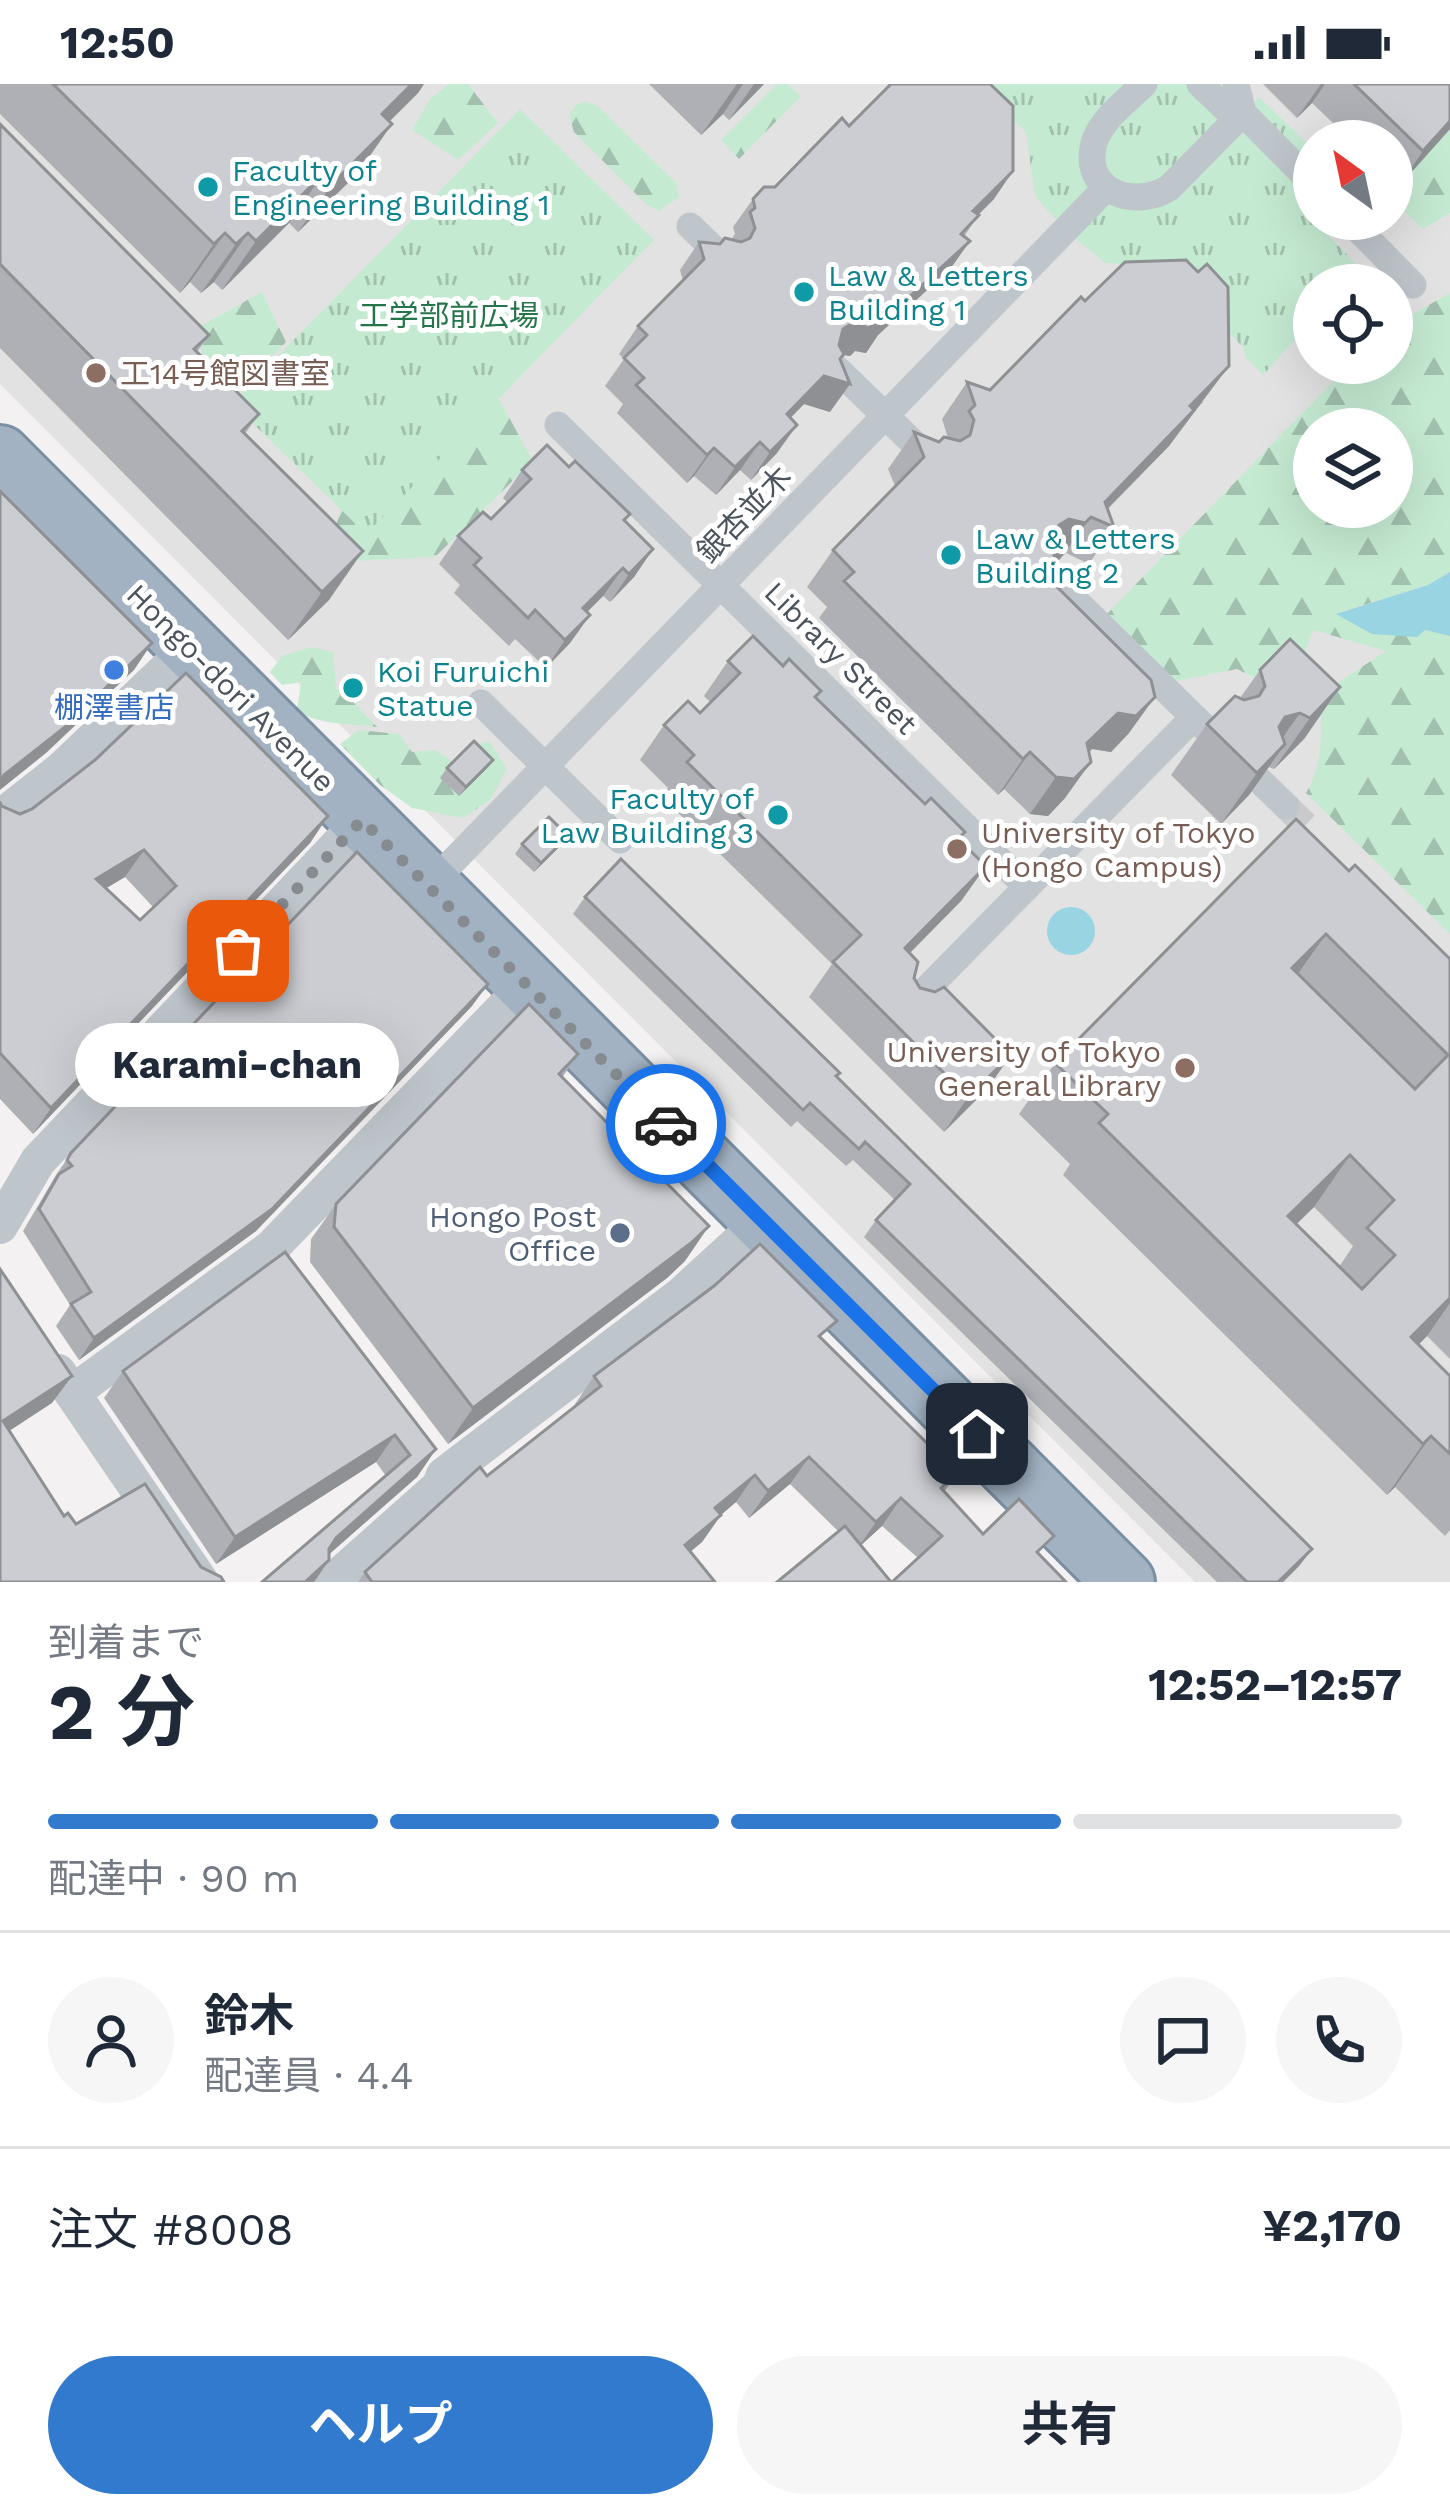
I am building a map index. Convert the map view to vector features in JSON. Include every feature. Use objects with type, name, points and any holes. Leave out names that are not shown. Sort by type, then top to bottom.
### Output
[{"type":"highway","name":"Hongo-dori Avenue","points":[[0,457],[1124,1582]]},
{"type":"street","points":[[1144,84],[1104,123],[1092,156],[1096,175],[1106,188],[1137,200],[1154,198],[1169,188],[1244,113]]},
{"type":"street","points":[[1200,84],[1225,108],[1244,113]]},
{"type":"street","points":[[1236,84],[1244,113],[1293,163]]},
{"type":"street","name":"銀杏並木","points":[[429,886],[1106,188]]},
{"type":"street","points":[[690,226],[718,253]]},
{"type":"street","points":[[1369,240],[1392,264]]},
{"type":"street","points":[[837,369],[931,460]]},
{"type":"street","name":"Library Street","points":[[558,425],[1027,887]]},
{"type":"street","points":[[907,1009],[1027,887],[1203,725],[1047,573]]},
{"type":"street","points":[[0,818],[66,766],[190,646]]},
{"type":"street","points":[[481,703],[620,840]]},
{"type":"street","points":[[1262,782],[1286,806]]},
{"type":"street","points":[[0,1226],[38,1161],[362,820]]},
{"type":"street","points":[[72,1393],[278,1257],[526,985]]},
{"type":"street","points":[[0,1168],[38,1161]]},
{"type":"street","points":[[332,1582],[439,1487],[437,1466],[681,1295],[763,1220]]},
{"type":"street","points":[[36,1338],[201,1582]]},
{"type":"shaded area","name":"University of Tokyo (Hongo Campus)","points":[[0,84],[1450,84],[1450,1582],[1195,1582],[0,384]]},
{"type":"green space","points":[[449,84],[468,84],[498,123],[458,160],[412,130],[430,99]]},
{"type":"green space","points":[[777,84],[787,84],[801,96],[739,159],[721,140]]},
{"type":"green space","points":[[976,84],[1236,84],[1245,112],[1259,97],[1293,130],[1293,240],[1333,240],[1356,264],[1293,264],[1293,341],[1263,375],[1246,358],[1244,348],[1163,266],[1105,263],[1065,230],[1035,196],[1026,132]]},
{"type":"green space","points":[[1450,84],[1450,213],[1423,229],[1413,219],[1413,120],[1398,120]]},
{"type":"green space","points":[[586,101],[599,107],[676,183],[679,197],[659,211],[647,205],[574,132],[569,115]]},
{"type":"green space","name":"工学部前広場","points":[[520,109],[654,240],[366,534],[232,403]]},
{"type":"green space","points":[[262,292],[286,342],[250,378],[202,375],[201,326]]},
{"type":"green space","points":[[1450,293],[1450,572],[1428,585],[1338,613],[1450,635],[1450,934],[1306,793],[1319,758],[1319,695],[1386,651],[1313,630],[1304,654],[1255,678],[1237,669],[1167,683],[1102,619],[1293,423],[1293,528],[1413,528],[1413,408],[1307,408],[1331,384],[1413,384],[1413,314]]},
{"type":"green space","points":[[495,392],[533,461],[435,557],[354,561],[335,527],[352,484]]},
{"type":"green space","points":[[312,647],[333,652],[336,689],[348,689],[353,702],[377,727],[326,722],[297,711],[301,682],[282,685],[270,672],[282,656]]},
{"type":"green space","points":[[359,730],[399,734],[412,752],[436,750],[452,761],[469,747],[489,741],[507,769],[491,799],[463,818],[412,808],[380,785],[340,744]]},
{"type":"water","points":[[1450,572],[1450,636],[1425,630],[1417,637],[1372,634],[1336,614],[1428,585]]},
{"type":"water","points":[[1071,907],[1088,914],[1095,931],[1088,948],[1071,955],[1054,948],[1047,931],[1054,914]]},
{"type":"building","name":"Faculty of Engineering Building 1","points":[[53,84],[412,84],[382,114],[392,124],[333,183],[323,174],[256,241],[248,233],[236,244],[225,233],[214,244]]},
{"type":"building","name":"Law & Letters Building 1","points":[[891,84],[990,84],[1013,106],[1013,171],[973,211],[979,215],[961,234],[970,241],[895,310],[885,325],[875,323],[869,328],[853,323],[843,329],[840,359],[850,384],[824,376],[787,414],[797,425],[770,452],[760,442],[735,467],[714,448],[707,455],[636,385],[644,378],[624,358],[647,335],[638,326],[704,259],[699,242],[720,244],[725,238],[741,242],[750,238],[755,228],[750,212],[755,208],[753,199],[764,187],[775,187],[842,118],[849,126]]},
{"type":"building","points":[[1354,84],[1450,84],[1450,121],[1423,151],[1413,141],[1413,120],[1391,120]]},
{"type":"building","points":[[0,124],[209,335],[194,349],[259,414],[242,431],[363,551],[322,592],[0,264]]},
{"type":"building","name":"Law & Letters Building 2","points":[[1186,260],[1198,272],[1207,264],[1228,287],[1229,366],[1190,406],[1194,410],[1105,502],[1114,527],[1091,517],[1085,523],[1069,519],[1059,525],[1057,565],[1046,576],[1151,680],[1155,697],[1136,716],[1118,713],[1087,743],[1091,762],[1074,779],[1056,777],[1030,752],[1023,759],[844,581],[854,572],[833,550],[924,457],[914,432],[939,442],[944,437],[960,441],[970,435],[974,420],[969,411],[975,405],[967,382],[990,390],[1081,297],[1085,301],[1125,262]]},
{"type":"building","points":[[547,445],[569,467],[575,461],[630,514],[624,520],[653,549],[629,574],[623,568],[583,608],[590,615],[565,640],[535,610],[528,618],[474,565],[481,558],[458,536],[483,512],[491,519],[531,479],[522,470]]},
{"type":"building","points":[[0,491],[152,643],[65,727],[4,775],[0,784]]},
{"type":"building","points":[[753,636],[783,666],[789,659],[821,691],[815,697],[925,804],[931,798],[965,832],[958,839],[986,866],[905,948],[918,962],[914,978],[920,988],[935,992],[944,987],[1011,1055],[968,1097],[833,962],[861,935],[687,762],[694,755],[664,725],[688,701],[700,713],[740,673],[728,661]]},
{"type":"building","points":[[1290,639],[1340,687],[1310,718],[1300,713],[1285,717],[1279,727],[1285,744],[1257,773],[1207,724],[1235,696],[1244,700],[1259,696],[1265,686],[1260,670]]},
{"type":"building","points":[[186,673],[328,816],[51,1108],[0,1053],[0,803],[20,814],[32,809],[95,760]],"holes":[[[144,850],[176,886],[140,920],[96,879]]]},
{"type":"building","points":[[474,741],[493,760],[466,787],[447,768]]},
{"type":"building","points":[[549,817],[568,836],[541,863],[522,844]]},
{"type":"building","points":[[1296,819],[1349,871],[1355,865],[1450,959],[1450,1298],[1411,1337],[1450,1376],[1450,1454],[1431,1436],[1423,1444],[1099,1123],[1108,1114],[1055,1063]],"holes":[[[1326,934],[1448,1055],[1415,1089],[1292,968]],[[1350,1155],[1394,1200],[1367,1228],[1395,1255],[1362,1289],[1288,1216]]]},
{"type":"building","points":[[357,852],[488,984],[272,1209],[94,1338],[71,1304],[91,1292],[39,1209],[59,1174],[72,1166],[67,1160],[71,1153]]},
{"type":"building","points":[[621,859],[1312,1549],[1278,1582],[1247,1582],[876,1220],[910,1184],[865,1142],[859,1149],[810,1103],[803,1110],[585,897]]},
{"type":"building","points":[[529,1004],[578,1054],[559,1074],[709,1226],[473,1408],[334,1227],[336,1204]]},
{"type":"building","points":[[760,1244],[837,1321],[819,1336],[957,1473],[941,1488],[983,1534],[1019,1499],[1054,1536],[1037,1552],[1066,1582],[892,1582],[942,1536],[901,1498],[876,1522],[809,1457],[768,1491],[755,1475],[715,1508],[721,1515],[685,1545],[715,1582],[372,1582],[365,1572],[480,1467],[487,1476],[601,1386],[594,1376],[714,1286]]},
{"type":"building","points":[[285,1252],[436,1449],[336,1538],[329,1560],[305,1582],[262,1582],[410,1455],[395,1435],[235,1537],[123,1371]]},
{"type":"building","points":[[0,1269],[72,1376],[3,1421],[64,1516],[68,1513],[76,1524],[145,1484],[201,1567],[224,1582],[0,1582]]},
{"type":"building","points":[[845,1526],[891,1582],[777,1582]]},
{"type":"tunnel","points":[[1286,806],[1308,828]]},
{"type":"way so far","points":[[238,951],[362,820],[666,1124]]},
{"type":"place","name":"Faculty of Engineering Building 1","points":[[208,187]]},
{"type":"place","name":"Law & Letters Building 1","points":[[804,292]]},
{"type":"place","name":"工14号館図書室","points":[[96,373]]},
{"type":"place","name":"Law & Letters Building 2","points":[[951,555]]},
{"type":"place","name":"棚澤書店","points":[[114,670]]},
{"type":"place","name":"Koi Furuichi Statue","points":[[353,688]]},
{"type":"place","name":"Faculty of Law Building 3","points":[[778,815]]},
{"type":"place","name":"University of Tokyo (Hongo Campus)","points":[[957,849]]},
{"type":"place","name":"Karami-chan","points":[[238,951]]},
{"type":"place","name":"University of Tokyo General Library","points":[[1185,1068]]},
{"type":"place","name":"Hongo Post Office","points":[[620,1233]]},
{"type":"route","points":[[666,1124],[977,1434]]}]
